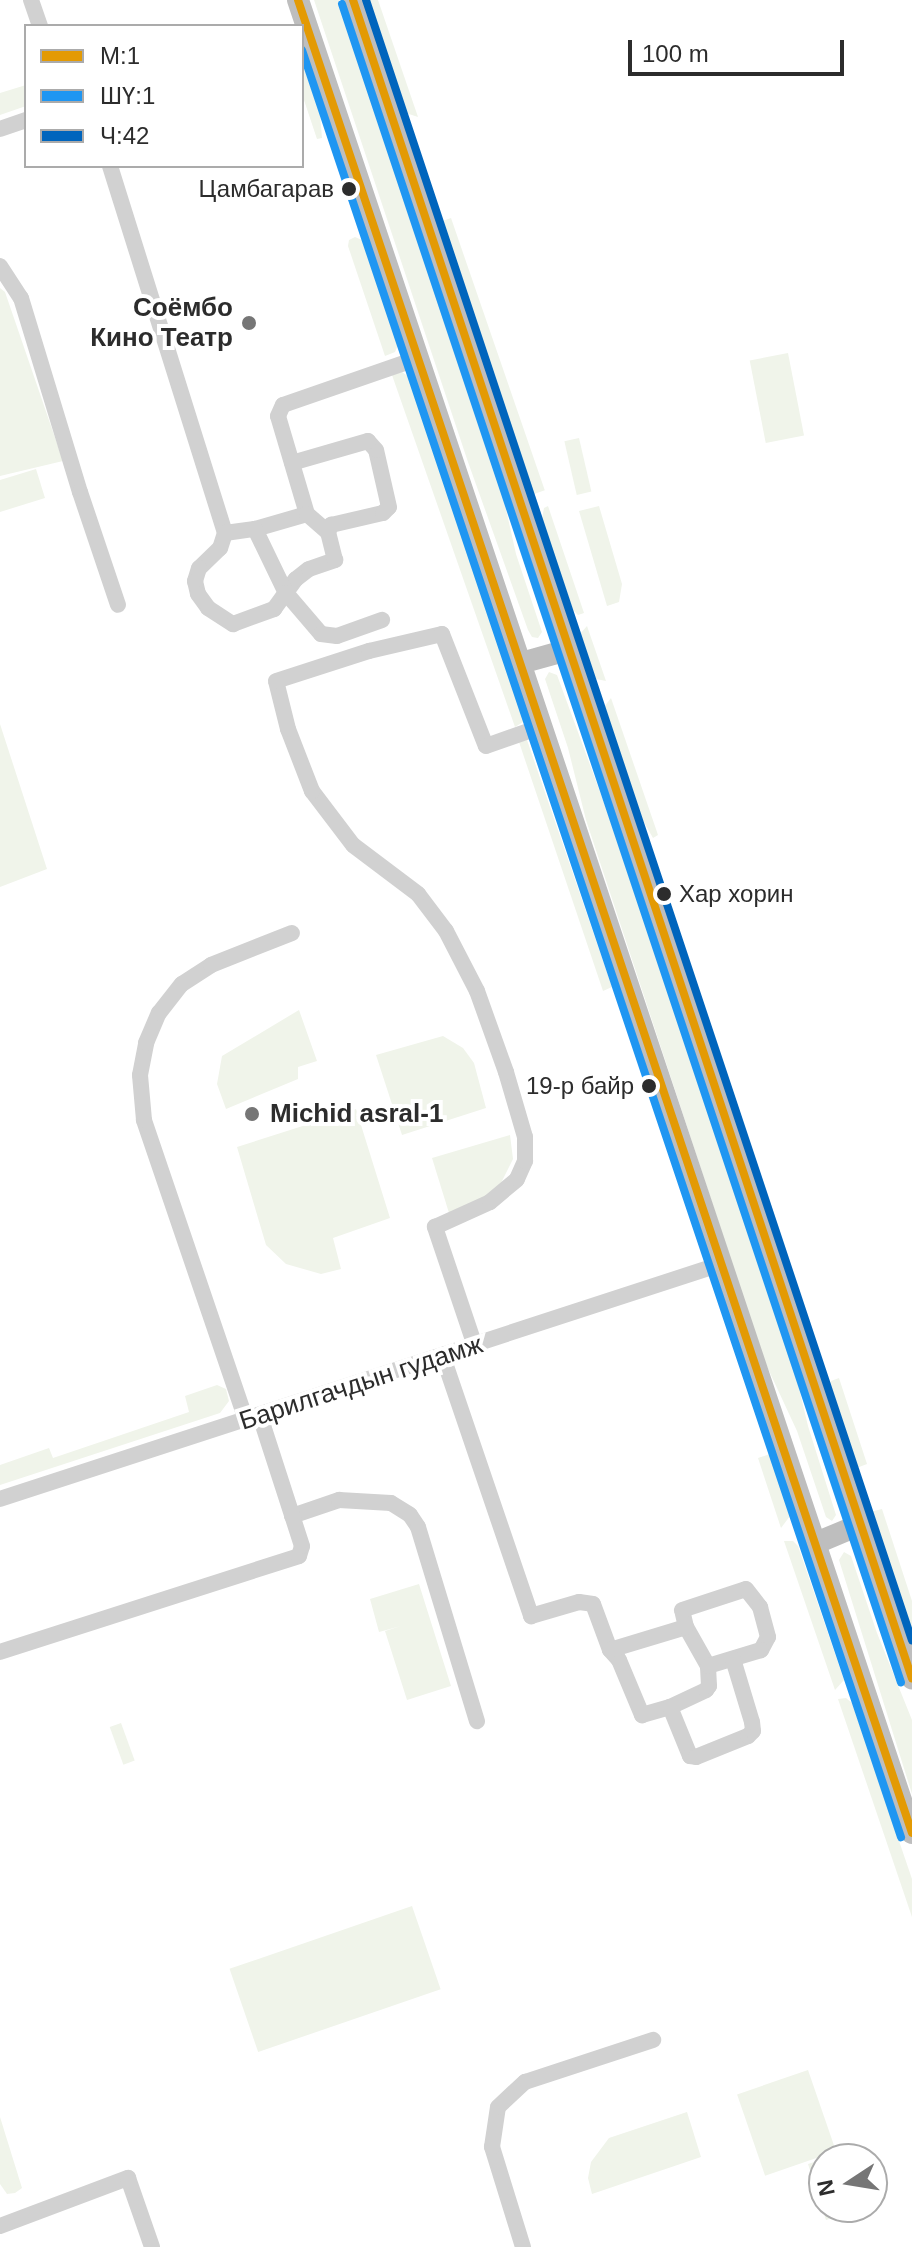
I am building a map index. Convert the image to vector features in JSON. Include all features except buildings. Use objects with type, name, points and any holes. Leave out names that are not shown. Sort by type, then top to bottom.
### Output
[{"type":"highway","points":[[298,0],[912,1833]]},
{"type":"highway","points":[[353,0],[912,1678]]},
{"type":"highway","points":[[521,663],[568,650]]},
{"type":"highway","points":[[816,1543],[859,1525]]},
{"type":"street","points":[[31,0],[39,24]]},
{"type":"street","points":[[0,129],[24,121]]},
{"type":"street","points":[[111,168],[225,533],[220,548],[209,555],[195,581],[208,608],[233,624],[274,609],[309,569],[335,560],[328,532],[307,514],[278,416],[283,405],[419,358]]},
{"type":"street","points":[[0,266],[21,298],[118,605]]},
{"type":"street","points":[[292,463],[354,443],[368,441],[376,450],[389,507],[383,513],[331,525],[328,532]]},
{"type":"street","points":[[225,533],[255,529],[307,514]]},
{"type":"street","points":[[255,529],[286,593],[321,634],[337,636],[382,620]]},
{"type":"street","points":[[475,1346],[435,1227],[490,1202],[517,1179],[525,1161],[525,1137],[506,1072],[477,991],[446,931],[418,894],[353,845],[312,791],[291,740],[276,681],[369,651],[442,634],[486,746],[543,726]]},
{"type":"street","points":[[0,1652],[299,1556],[302,1546],[292,1516],[144,1120],[140,1075],[146,1043],[159,1013],[182,984],[211,965],[292,933]]},
{"type":"street","name":"Барилгачдын гудамж","points":[[0,1499],[721,1264]]},
{"type":"street","points":[[443,1357],[531,1616],[579,1602],[593,1604],[610,1650],[619,1660],[642,1715],[670,1707],[706,1690],[708,1666],[686,1627],[682,1610],[746,1589],[760,1607],[768,1637],[761,1650],[708,1666]]},
{"type":"street","points":[[292,1516],[339,1500],[391,1503],[410,1515],[418,1527],[477,1721]]},
{"type":"street","points":[[610,1650],[686,1627]]},
{"type":"street","points":[[670,1707],[690,1756],[696,1757],[748,1736],[753,1731],[752,1722],[733,1659]]},
{"type":"street","points":[[523,2247],[492,2147],[498,2107],[525,2082],[653,2040]]},
{"type":"street","points":[[0,2226],[128,2178],[152,2247]]},
{"type":"shaded area","points":[[314,0],[339,0],[499,478],[516,554],[542,632],[538,638],[532,637],[528,630],[468,462]]},
{"type":"shaded area","points":[[366,0],[378,0],[418,117],[406,113],[402,106]]},
{"type":"shaded area","points":[[304,68],[320,114],[322,138],[317,139],[304,100]]},
{"type":"shaded area","points":[[24,86],[24,107],[0,115],[0,93]]},
{"type":"shaded area","points":[[451,218],[545,490],[533,494],[440,222]]},
{"type":"shaded area","points":[[355,237],[362,240],[398,345],[395,352],[385,356],[348,246],[349,240]]},
{"type":"shaded area","points":[[0,288],[5,292],[63,461],[0,476]]},
{"type":"shaded area","points":[[788,353],[804,435],[766,443],[750,360]]},
{"type":"shaded area","points":[[402,372],[409,377],[523,715],[523,722],[515,727],[392,375]]},
{"type":"shaded area","points":[[579,438],[591,492],[577,495],[564,441]]},
{"type":"shaded area","points":[[36,469],[45,498],[0,512],[0,480]]},
{"type":"shaded area","points":[[548,506],[584,613],[578,615],[573,610],[542,519],[544,508]]},
{"type":"shaded area","points":[[599,506],[622,584],[619,602],[607,606],[579,511]]},
{"type":"shaded area","points":[[587,626],[606,681],[596,679],[580,634]]},
{"type":"shaded area","points":[[549,672],[557,675],[607,811],[790,1351],[808,1426],[836,1515],[832,1521],[826,1517],[797,1431],[764,1360],[586,820],[568,748],[545,679]]},
{"type":"shaded area","points":[[611,698],[658,835],[653,838],[641,817],[604,707]]},
{"type":"shaded area","points":[[0,724],[47,869],[0,887]]},
{"type":"shaded area","points":[[527,740],[612,987],[603,991],[519,742]]},
{"type":"shaded area","points":[[299,1010],[317,1061],[298,1067],[298,1079],[226,1109],[217,1084],[222,1056]]},
{"type":"shaded area","points":[[443,1036],[463,1048],[474,1063],[486,1108],[402,1135],[376,1055]]},
{"type":"shaded area","points":[[356,1109],[390,1218],[333,1238],[341,1269],[321,1274],[286,1264],[266,1245],[237,1147]]},
{"type":"shaded area","points":[[510,1135],[513,1159],[497,1191],[449,1213],[432,1158]]},
{"type":"shaded area","points":[[839,1378],[867,1464],[854,1469],[828,1389],[831,1381]]},
{"type":"shaded area","points":[[217,1385],[226,1389],[229,1401],[220,1413],[0,1485],[0,1465],[49,1448],[53,1458],[189,1412],[185,1396]]},
{"type":"shaded area","points":[[770,1454],[790,1516],[781,1528],[758,1458]]},
{"type":"shaded area","points":[[882,1509],[912,1601],[912,1630],[870,1512]]},
{"type":"shaded area","points":[[784,1541],[793,1541],[798,1546],[844,1680],[835,1690]]},
{"type":"shaded area","points":[[844,1552],[851,1556],[877,1633],[912,1720],[912,1794],[839,1560]]},
{"type":"shaded area","points":[[419,1584],[451,1686],[407,1700],[385,1631],[401,1626],[379,1632],[370,1599]]},
{"type":"shaded area","points":[[846,1698],[852,1703],[912,1879],[912,1917],[838,1699]]},
{"type":"shaded area","points":[[121,1723],[135,1761],[123,1765],[110,1727]]},
{"type":"shaded area","points":[[412,1906],[441,1989],[258,2052],[230,1969]]},
{"type":"shaded area","points":[[808,2070],[833,2143],[808,2143],[808,2161],[765,2176],[737,2094]]},
{"type":"shaded area","points":[[687,2112],[701,2157],[592,2194],[588,2178],[591,2162],[609,2138]]},
{"type":"shaded area","points":[[0,2117],[22,2188],[15,2193],[7,2194],[0,2184]]},
{"type":"transit line","name":"М:1","points":[[298,0],[912,1833]]},
{"type":"transit line","name":"М:1","points":[[353,0],[912,1678]]},
{"type":"transit line","name":"Ч:42","points":[[366,0],[912,1640]]},
{"type":"transit line","name":"ШҮ:1","points":[[342,4],[901,1682]]},
{"type":"transit line","name":"ШҮ:1","points":[[304,56],[901,1837]]},
{"type":"place","name":"Цамбагарав","points":[[349,189]]},
{"type":"place","name":"Соёмбо Кино Театр","points":[[249,323]]},
{"type":"place","name":"Хар хорин","points":[[664,894]]},
{"type":"place","name":"19-р байр","points":[[649,1086]]},
{"type":"place","name":"Michid asral-1","points":[[252,1114]]}]
